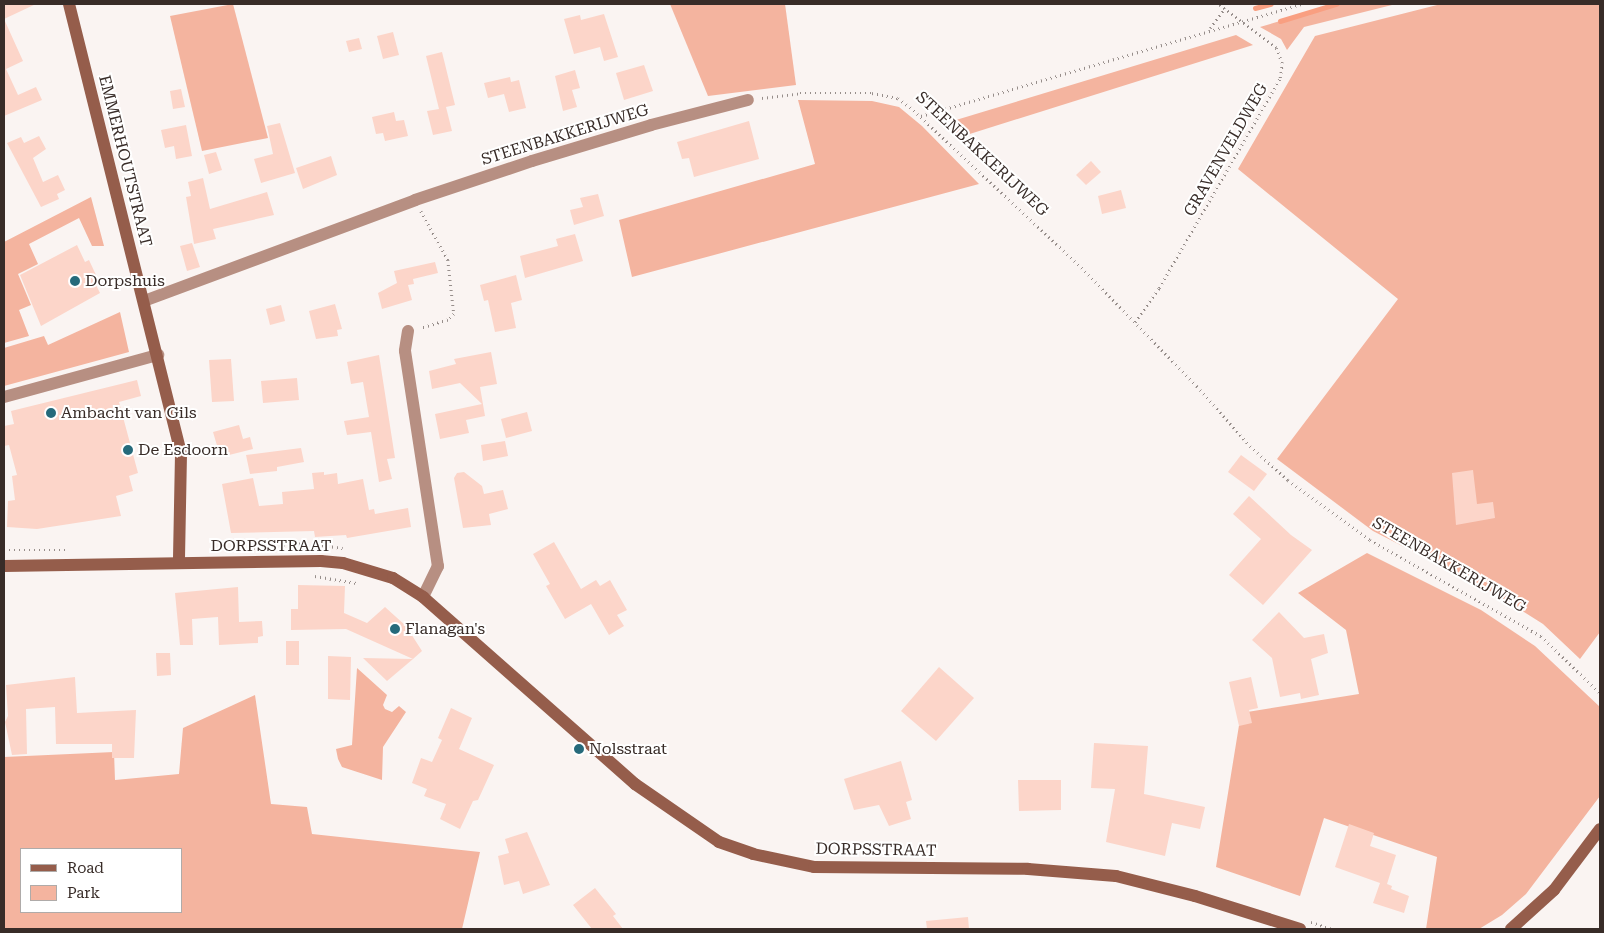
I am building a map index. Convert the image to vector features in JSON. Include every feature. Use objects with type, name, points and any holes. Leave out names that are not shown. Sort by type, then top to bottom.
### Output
[{"type":"main road","name":"EMMERHOUTSTRAAT","points":[[69,4],[158,355],[181,454],[179,563]]},
{"type":"main road","name":"DORPSSTRAAT","points":[[4,566],[321,560],[343,563],[393,578],[423,597],[634,784],[719,842],[753,854],[814,867],[1028,869],[1116,876],[1304,925]]},
{"type":"main road","points":[[1511,929],[1554,890],[1600,829]]},
{"type":"street","name":"STEENBAKKERIJWEG","points":[[144,301],[415,200],[651,125],[748,100]]},
{"type":"street","points":[[408,331],[405,351],[438,566],[423,597]]},
{"type":"street","points":[[4,398],[158,355]]},
{"type":"path","name":"GRAVENVELDWEG","points":[[1135,322],[1159,288],[1280,78],[1282,62],[1276,48],[1244,21],[1218,4]]},
{"type":"path","points":[[921,116],[1079,71],[1209,29],[1302,4]]},
{"type":"path","points":[[1209,29],[1225,8]]},
{"type":"path","name":"STEENBAKKERIJWEG","points":[[748,100],[800,94],[872,93],[898,98],[921,116],[1135,322],[1250,446],[1288,480],[1370,540],[1541,636],[1600,693]]},
{"type":"path","points":[[408,331],[448,320],[454,314],[448,260],[415,200]]},
{"type":"path","name":"DORPSSTRAAT","points":[[246,548],[307,544],[349,550]]},
{"type":"path","name":"DORPSSTRAAT","points":[[306,576],[364,584]]},
{"type":"path","points":[[1304,925],[1333,929]]},
{"type":"green space","points":[[233,4],[268,138],[202,151],[170,16]]},
{"type":"green space","points":[[670,4],[785,4],[796,85],[708,96]]},
{"type":"green space","points":[[1337,4],[1396,4],[1304,27],[1287,50],[1281,39],[1260,27]]},
{"type":"green space","points":[[1441,4],[1600,4],[1600,632],[1580,659],[1543,624],[1492,592],[1373,531],[1277,459],[1398,299],[1238,169],[1315,36]]},
{"type":"green space","points":[[1236,35],[1253,45],[957,138],[946,127],[956,120]]},
{"type":"green space","points":[[798,100],[872,101],[899,107],[922,126],[979,184],[632,277],[619,220],[815,164]]},
{"type":"green space","points":[[91,197],[104,246],[92,246],[79,218],[29,244],[38,264],[18,274],[31,305],[19,310],[29,336],[4,343],[4,242]]},
{"type":"green space","points":[[120,312],[129,352],[4,386],[4,348],[44,336],[48,345]]},
{"type":"green space","points":[[1367,553],[1481,610],[1535,646],[1600,707],[1600,796],[1526,894],[1502,915],[1479,929],[1426,929],[1437,857],[1324,818],[1300,896],[1216,867],[1241,713],[1359,694],[1346,630],[1298,593]]},
{"type":"green space","points":[[357,668],[387,695],[383,705],[385,709],[392,712],[399,706],[406,712],[383,747],[382,780],[342,767],[338,759],[336,749],[352,745]]},
{"type":"green space","points":[[255,695],[271,804],[307,807],[312,834],[480,852],[462,929],[4,929],[4,757],[114,752],[115,780],[179,774],[183,728]]},
{"type":"building","points":[[4,4],[36,4],[4,19]]},
{"type":"building","points":[[604,14],[618,57],[604,61],[600,47],[574,54],[564,19],[580,15],[581,20]]},
{"type":"building","points":[[4,19],[23,61],[6,69],[18,95],[36,87],[42,100],[4,116]]},
{"type":"building","points":[[393,32],[399,55],[383,59],[377,36]]},
{"type":"building","points":[[359,38],[362,49],[349,52],[346,41]]},
{"type":"building","points":[[442,52],[455,105],[446,107],[452,131],[433,135],[427,111],[439,109],[426,56]]},
{"type":"building","points":[[644,65],[653,91],[624,100],[616,73]]},
{"type":"building","points":[[575,70],[580,88],[572,90],[577,107],[563,111],[555,76]]},
{"type":"building","points":[[510,77],[511,82],[519,80],[526,108],[509,112],[504,94],[488,98],[484,83]]},
{"type":"building","points":[[181,89],[185,107],[173,109],[170,91]]},
{"type":"building","points":[[394,112],[396,121],[404,120],[408,136],[385,141],[383,133],[376,134],[372,117]]},
{"type":"building","points":[[749,121],[759,159],[694,177],[689,158],[682,159],[677,142]]},
{"type":"building","points":[[280,123],[295,173],[261,183],[254,159],[273,154],[267,126]]},
{"type":"building","points":[[186,125],[192,156],[176,159],[174,146],[165,148],[161,130]]},
{"type":"building","points":[[39,136],[46,149],[33,158],[43,182],[58,175],[65,190],[57,194],[59,199],[41,207],[7,143],[21,137],[24,143]]},
{"type":"building","points":[[216,152],[222,170],[209,174],[204,155]]},
{"type":"building","points":[[331,156],[337,175],[303,189],[296,168]]},
{"type":"building","points":[[1091,161],[1101,172],[1086,185],[1076,175]]},
{"type":"building","points":[[203,178],[210,209],[267,192],[274,215],[213,229],[216,239],[194,244],[186,197],[191,196],[188,182]]},
{"type":"building","points":[[1121,190],[1126,208],[1102,214],[1098,196]]},
{"type":"building","points":[[598,194],[604,216],[574,225],[570,210],[583,207],[580,198]]},
{"type":"building","points":[[575,234],[583,261],[525,278],[520,256],[558,246],[556,239]]},
{"type":"building","points":[[192,243],[200,267],[187,271],[180,246]]},
{"type":"building","points":[[77,245],[85,262],[89,260],[96,275],[92,277],[100,293],[41,326],[20,275]]},
{"type":"building","points":[[435,262],[438,273],[413,279],[414,284],[408,285],[412,300],[382,309],[378,293],[397,283],[394,271]]},
{"type":"building","points":[[516,275],[522,300],[511,303],[516,328],[495,332],[488,300],[484,301],[480,285]]},
{"type":"building","points":[[335,304],[342,329],[337,330],[338,336],[316,339],[309,311]]},
{"type":"building","points":[[281,305],[285,321],[270,325],[266,309]]},
{"type":"building","points":[[491,352],[497,384],[480,387],[485,416],[466,420],[469,433],[440,439],[435,414],[482,404],[460,383],[432,389],[429,371],[456,364],[454,359]]},
{"type":"building","points":[[379,355],[395,458],[387,459],[392,479],[379,482],[371,432],[347,435],[344,421],[369,417],[363,382],[351,384],[347,362]]},
{"type":"building","points":[[231,359],[234,401],[212,402],[209,360]]},
{"type":"building","points":[[297,378],[299,400],[263,403],[261,381]]},
{"type":"building","points":[[137,380],[141,396],[119,402],[138,473],[129,476],[133,491],[116,496],[121,516],[37,529],[7,527],[8,501],[15,500],[12,476],[17,475],[9,445],[4,446],[4,426],[14,424],[11,411]]},
{"type":"building","points":[[527,412],[532,431],[506,438],[501,419]]},
{"type":"building","points":[[239,425],[243,439],[250,437],[253,449],[229,455],[227,447],[218,449],[213,432]]},
{"type":"building","points":[[505,441],[508,456],[483,461],[481,445]]},
{"type":"building","points":[[301,448],[304,462],[277,467],[277,471],[250,474],[246,455]]},
{"type":"building","points":[[1241,455],[1267,474],[1254,491],[1228,472]]},
{"type":"building","points":[[1473,470],[1477,504],[1493,502],[1495,518],[1456,525],[1452,473]]},
{"type":"building","points":[[324,472],[324,475],[337,473],[338,484],[363,479],[369,510],[374,509],[375,514],[408,508],[411,527],[347,538],[346,535],[315,537],[314,531],[231,533],[222,484],[253,478],[259,506],[283,504],[282,492],[314,489],[312,473]]},
{"type":"building","points":[[464,472],[482,486],[484,494],[503,490],[508,509],[489,514],[491,525],[463,528],[454,478],[457,473]]},
{"type":"building","points":[[1249,496],[1291,535],[1312,550],[1263,605],[1229,575],[1261,539],[1233,514]]},
{"type":"building","points":[[554,542],[581,589],[596,580],[600,586],[610,580],[627,610],[617,615],[624,626],[609,635],[591,604],[565,619],[546,586],[550,584],[533,554]]},
{"type":"building","points":[[298,585],[345,586],[344,613],[367,623],[385,607],[406,626],[422,651],[413,659],[346,629],[291,630],[291,609],[298,609]]},
{"type":"building","points":[[238,587],[239,622],[262,621],[263,636],[258,637],[258,643],[219,645],[218,617],[192,619],[193,645],[180,645],[175,593]]},
{"type":"building","points":[[1279,612],[1304,638],[1324,634],[1328,653],[1311,659],[1319,695],[1301,699],[1300,693],[1280,697],[1272,658],[1252,640]]},
{"type":"building","points":[[286,641],[299,641],[299,665],[286,665]]},
{"type":"building","points":[[156,653],[170,653],[171,675],[157,676]]},
{"type":"building","points":[[328,656],[351,657],[350,700],[328,699]]},
{"type":"building","points":[[363,658],[413,659],[387,681]]},
{"type":"building","points":[[939,667],[974,698],[936,741],[901,711]]},
{"type":"building","points":[[75,677],[77,713],[136,710],[134,758],[112,758],[112,744],[56,744],[55,707],[26,709],[27,754],[12,755],[5,722],[8,716],[6,685]]},
{"type":"building","points":[[1251,677],[1258,708],[1249,710],[1252,723],[1239,726],[1229,682]]},
{"type":"building","points":[[451,708],[472,718],[459,749],[494,765],[478,800],[473,801],[460,829],[440,819],[446,804],[424,796],[427,789],[412,783],[421,758],[432,762],[442,740],[438,738]]},
{"type":"building","points":[[1094,743],[1148,746],[1144,794],[1205,807],[1200,829],[1172,823],[1165,856],[1106,842],[1115,789],[1091,788]]},
{"type":"building","points":[[901,761],[912,800],[906,802],[911,819],[889,826],[879,805],[854,810],[844,779]]},
{"type":"building","points":[[1018,780],[1061,780],[1061,810],[1019,811]]},
{"type":"building","points":[[1349,824],[1374,833],[1370,846],[1396,855],[1387,884],[1392,886],[1391,889],[1409,896],[1404,913],[1373,903],[1380,883],[1335,867]]},
{"type":"building","points":[[527,832],[550,885],[523,894],[519,881],[504,885],[498,856],[509,853],[505,839]]},
{"type":"building","points":[[595,888],[616,914],[613,916],[623,929],[592,929],[573,905]]},
{"type":"building","points":[[968,917],[969,929],[927,929],[926,921]]},
{"type":"waterway","points":[[1255,8],[1270,4]]},
{"type":"waterway","points":[[1280,21],[1336,4]]},
{"type":"place","name":"Dorpshuis","points":[[75,281]]},
{"type":"place","name":"Ambacht van Gils","points":[[51,413]]},
{"type":"place","name":"De Esdoorn","points":[[128,450]]},
{"type":"place","name":"Flanagan's","points":[[395,629]]},
{"type":"place","name":"Nolsstraat","points":[[579,749]]}]
